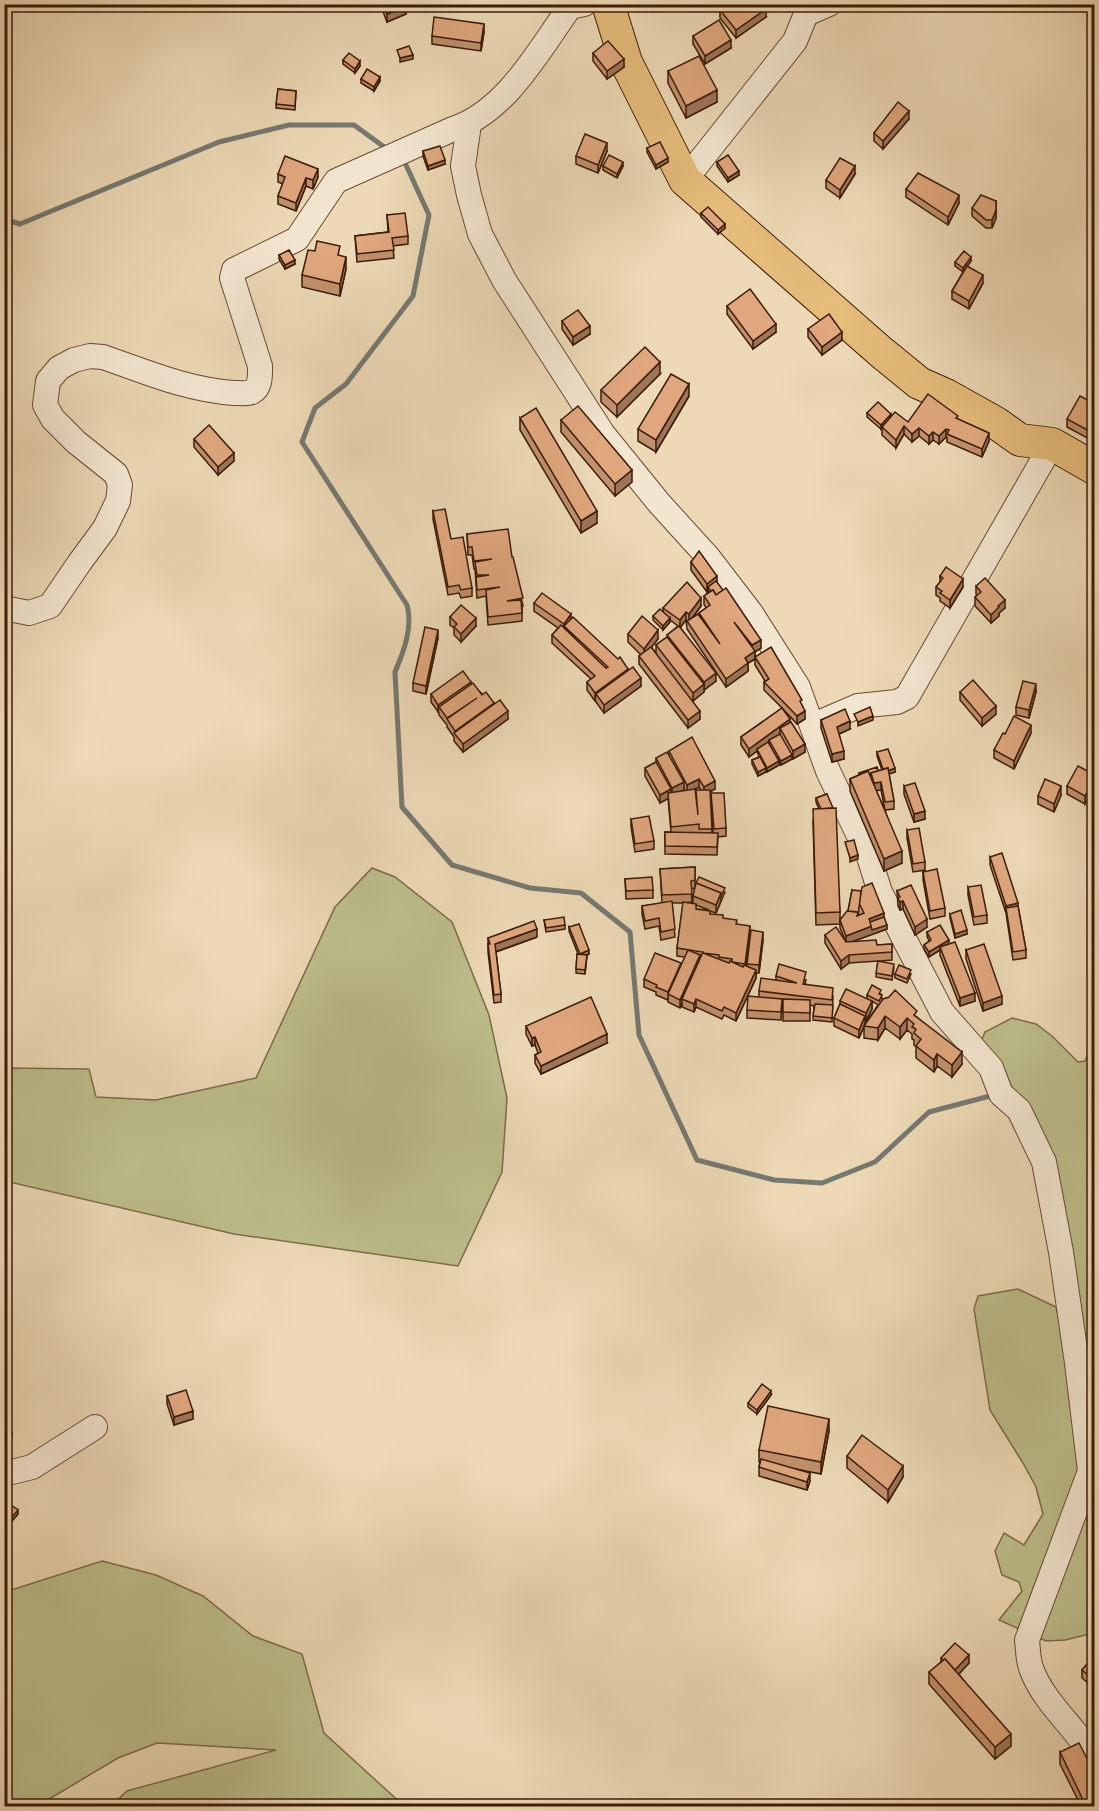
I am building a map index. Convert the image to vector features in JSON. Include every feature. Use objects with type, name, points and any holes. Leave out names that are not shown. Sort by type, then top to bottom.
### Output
[{"type":"main road","points":[[596,5],[685,180],[919,383],[996,423],[1020,440],[1052,444],[1095,468]]},
{"type":"street","points":[[685,180],[795,41],[806,14],[829,4]]},
{"type":"street","points":[[4,608],[29,613],[50,606],[105,528],[118,501],[120,485],[116,474],[53,420],[45,405],[48,381],[59,368],[90,356],[103,357],[188,387],[218,392],[253,391],[261,378],[260,366],[232,278],[234,270],[297,239],[336,181],[453,129],[470,124],[507,94],[570,7],[596,5]]},
{"type":"street","points":[[470,124],[463,166],[469,195],[480,234],[504,280],[603,434],[659,503],[708,557],[751,613],[798,687],[828,771],[869,857],[880,892],[942,1012],[991,1068],[1001,1094],[1019,1110],[1044,1162],[1061,1252],[1090,1471],[1027,1640],[1030,1666],[1037,1681],[1056,1709],[1093,1754]]},
{"type":"street","points":[[813,725],[858,706],[889,703],[907,697],[1052,444]]},
{"type":"street","points":[[4,1474],[32,1467],[95,1427]]},
{"type":"green space","points":[[372,868],[395,877],[452,922],[489,1015],[507,1098],[502,1172],[458,1266],[234,1234],[5,1181],[5,1068],[89,1069],[96,1097],[156,1100],[256,1078],[335,907]]},
{"type":"green space","points":[[1012,1018],[1036,1024],[1052,1036],[1078,1062],[1085,1061],[1094,1040],[1094,1633],[1065,1640],[1046,1641],[999,1620],[1022,1591],[1019,1582],[1002,1575],[995,1551],[1004,1533],[1024,1545],[1043,1514],[1036,1487],[990,1410],[974,1309],[978,1296],[1018,1289],[1056,1307],[1067,1355],[1083,1353],[1015,1091],[980,1044],[985,1032]]},
{"type":"green space","points":[[102,1561],[156,1575],[203,1596],[253,1636],[302,1654],[324,1733],[404,1806],[111,1806],[127,1791],[276,1750],[157,1743],[118,1758],[44,1802],[44,1806],[5,1806],[5,1592]]},
{"type":"building","points":[[383,4],[405,4],[406,6],[387,14]]},
{"type":"building","points":[[728,4],[763,4],[766,9],[736,30],[720,10]]},
{"type":"building","points":[[434,17],[484,24],[481,43],[432,36]]},
{"type":"building","points":[[719,20],[731,40],[705,56],[693,36]]},
{"type":"building","points":[[608,41],[624,59],[607,71],[593,53]]},
{"type":"building","points":[[409,46],[413,55],[400,58],[397,50]]},
{"type":"building","points":[[349,53],[360,61],[355,69],[343,60]]},
{"type":"building","points":[[699,56],[717,90],[686,106],[668,71]]},
{"type":"building","points":[[367,69],[380,77],[374,87],[361,79]]},
{"type":"building","points":[[278,89],[296,91],[295,106],[276,104]]},
{"type":"building","points":[[898,102],[909,111],[883,141],[874,133]]},
{"type":"building","points":[[585,134],[607,143],[598,165],[576,156]]},
{"type":"building","points":[[660,142],[668,158],[656,165],[647,148]]},
{"type":"building","points":[[440,146],[445,160],[428,166],[423,151]]},
{"type":"building","points":[[609,155],[623,162],[617,174],[603,166]]},
{"type":"building","points":[[728,155],[739,171],[728,178],[717,162]]},
{"type":"building","points":[[285,156],[318,169],[313,180],[306,178],[296,203],[278,196],[285,177],[278,174]]},
{"type":"building","points":[[840,158],[855,166],[840,190],[826,180]]},
{"type":"building","points":[[918,173],[959,195],[948,217],[906,189]]},
{"type":"building","points":[[981,195],[996,201],[996,210],[992,220],[986,220],[972,208]]},
{"type":"building","points":[[708,207],[725,224],[718,230],[701,213]]},
{"type":"building","points":[[405,213],[408,236],[392,238],[394,250],[357,254],[355,236],[389,232],[387,215]]},
{"type":"building","points":[[317,241],[340,246],[338,255],[346,257],[340,284],[302,275],[308,250],[315,251]]},
{"type":"building","points":[[289,250],[295,260],[285,265],[279,255]]},
{"type":"building","points":[[964,251],[971,257],[963,268],[955,262]]},
{"type":"building","points":[[967,266],[983,275],[969,301],[952,291]]},
{"type":"building","points":[[750,289],[776,324],[753,341],[727,306]]},
{"type":"building","points":[[578,310],[590,326],[573,337],[562,321]]},
{"type":"building","points":[[829,314],[842,332],[822,347],[808,329]]},
{"type":"building","points":[[645,347],[660,362],[617,405],[601,390]]},
{"type":"building","points":[[671,374],[689,384],[656,440],[638,429]]},
{"type":"building","points":[[928,394],[958,416],[956,418],[989,433],[982,449],[947,434],[949,430],[946,429],[939,436],[933,432],[929,436],[919,428],[912,434],[904,426],[896,440],[882,427],[895,412],[908,422]]},
{"type":"building","points":[[1080,396],[1095,404],[1095,425],[1091,432],[1067,419]]},
{"type":"building","points":[[878,402],[891,414],[881,425],[867,413]]},
{"type":"building","points":[[578,406],[632,470],[615,484],[561,420]]},
{"type":"building","points":[[536,408],[597,511],[581,521],[520,418]]},
{"type":"building","points":[[209,425],[234,453],[218,467],[194,439]]},
{"type":"building","points":[[445,509],[451,539],[463,537],[472,588],[461,590],[459,585],[448,587],[433,511]]},
{"type":"building","points":[[508,529],[512,557],[523,598],[507,601],[521,600],[522,613],[488,617],[486,590],[500,587],[477,590],[476,577],[489,575],[477,575],[475,562],[492,559],[474,561],[472,547],[468,547],[467,534]]},
{"type":"building","points":[[699,551],[717,576],[707,584],[691,562]]},
{"type":"building","points":[[946,567],[963,579],[950,600],[936,587],[943,578],[940,576]]},
{"type":"building","points":[[985,578],[1005,600],[991,615],[975,597],[981,592],[976,586]]},
{"type":"building","points":[[716,581],[723,590],[716,595],[708,587]]},
{"type":"building","points":[[687,582],[701,598],[689,614],[686,612],[680,620],[663,608]]},
{"type":"building","points":[[726,588],[761,640],[752,645],[734,622],[755,651],[745,658],[748,663],[726,679],[687,621],[698,614],[720,644],[699,613],[710,605],[704,596],[713,590],[716,595]]},
{"type":"building","points":[[542,593],[571,614],[564,624],[534,603]]},
{"type":"building","points":[[461,605],[476,618],[461,634],[454,627],[457,624],[450,617]]},
{"type":"building","points":[[660,609],[670,618],[663,626],[653,616]]},
{"type":"building","points":[[642,616],[658,630],[644,649],[628,634]]},
{"type":"building","points":[[573,617],[618,659],[620,657],[628,669],[595,693],[587,682],[595,676],[552,635],[561,625],[606,668],[608,667],[564,626]]},
{"type":"building","points":[[679,626],[716,673],[704,682],[667,635]]},
{"type":"building","points":[[425,627],[438,630],[426,686],[413,683]]},
{"type":"building","points":[[667,637],[704,684],[693,693],[656,645]]},
{"type":"building","points":[[651,647],[700,711],[688,720],[639,656]]},
{"type":"building","points":[[771,647],[802,700],[800,701],[805,711],[797,716],[764,682],[769,679],[755,657]]},
{"type":"building","points":[[633,667],[641,678],[604,705],[596,694]]},
{"type":"building","points":[[463,671],[471,682],[438,705],[431,694]]},
{"type":"building","points":[[973,680],[996,706],[982,718],[960,692]]},
{"type":"building","points":[[1023,681],[1036,684],[1029,710],[1016,707]]},
{"type":"building","points":[[473,683],[482,695],[486,692],[494,703],[455,731],[447,719],[477,698],[447,718],[439,707]]},
{"type":"building","points":[[500,700],[508,711],[463,744],[454,733]]},
{"type":"building","points":[[870,707],[873,716],[858,722],[854,714]]},
{"type":"building","points":[[782,708],[790,719],[749,749],[741,737]]},
{"type":"building","points":[[845,709],[850,721],[837,727],[844,751],[832,754],[821,720]]},
{"type":"building","points":[[1014,716],[1031,725],[1014,761],[994,750]]},
{"type":"building","points":[[791,722],[805,744],[793,751],[780,728]]},
{"type":"building","points":[[780,734],[792,755],[781,761],[769,740]]},
{"type":"building","points":[[692,737],[715,781],[704,787],[699,779],[687,785],[669,751]]},
{"type":"building","points":[[768,742],[779,761],[767,768],[757,749]]},
{"type":"building","points":[[888,749],[895,768],[888,771],[888,768],[883,769],[877,752]]},
{"type":"building","points":[[667,752],[684,782],[672,788],[656,758]]},
{"type":"building","points":[[760,757],[766,768],[758,772],[752,760]]},
{"type":"building","points":[[656,762],[671,789],[660,795],[645,768]]},
{"type":"building","points":[[1078,766],[1095,775],[1085,796],[1067,786]]},
{"type":"building","points":[[877,767],[878,771],[871,773],[871,776],[868,771],[860,775],[859,773]]},
{"type":"building","points":[[888,768],[894,801],[885,802],[881,782],[874,783],[871,773]]},
{"type":"building","points":[[868,771],[902,851],[884,859],[850,779]]},
{"type":"building","points":[[1045,779],[1061,786],[1054,804],[1038,796]]},
{"type":"building","points":[[915,783],[925,811],[914,814],[904,786]]},
{"type":"building","points":[[695,789],[698,815],[696,790],[710,790],[712,829],[699,829],[699,824],[671,827],[668,793]]},
{"type":"building","points":[[711,793],[724,793],[726,828],[714,829]]},
{"type":"building","points":[[827,794],[833,808],[821,809],[816,798]]},
{"type":"building","points":[[836,808],[840,912],[816,913],[813,809]]},
{"type":"building","points":[[649,816],[654,841],[635,844],[631,819]]},
{"type":"building","points":[[919,828],[925,862],[913,864],[907,830]]},
{"type":"building","points":[[665,832],[718,833],[717,847],[665,846]]},
{"type":"building","points":[[854,840],[858,855],[850,858],[845,842]]},
{"type":"building","points":[[1002,853],[1018,903],[1006,906],[990,857]]},
{"type":"building","points":[[695,867],[695,880],[691,881],[692,894],[662,895],[660,869]]},
{"type":"building","points":[[937,869],[945,908],[930,911],[923,872]]},
{"type":"building","points":[[652,877],[653,890],[626,891],[625,879]]},
{"type":"building","points":[[699,877],[725,888],[721,896],[721,893],[696,883]]},
{"type":"building","points":[[696,883],[721,893],[716,905],[693,896]]},
{"type":"building","points":[[872,883],[884,913],[869,919],[872,926],[846,936],[840,920],[847,911],[858,912],[857,916],[864,913],[859,903],[862,887]]},
{"type":"building","points":[[911,885],[927,919],[915,927],[903,901],[900,902],[898,898],[900,897],[897,891]]},
{"type":"building","points":[[981,885],[987,915],[974,917],[968,887]]},
{"type":"building","points":[[852,890],[861,891],[858,916],[858,912],[848,911]]},
{"type":"building","points":[[672,901],[675,929],[661,932],[659,918],[645,921],[642,906]]},
{"type":"building","points":[[683,902],[696,904],[696,909],[710,911],[710,914],[723,915],[723,918],[737,920],[736,924],[750,926],[745,964],[732,962],[756,970],[736,1013],[724,1007],[722,1011],[696,999],[694,1004],[682,999],[703,952],[677,948]],"holes":[[[703,953],[732,959],[729,963]]]},
{"type":"building","points":[[1018,906],[1026,950],[1013,952],[1006,908]]},
{"type":"building","points":[[961,910],[967,930],[955,934],[950,914]]},
{"type":"building","points":[[564,917],[565,925],[546,928],[544,920]]},
{"type":"building","points":[[884,917],[887,925],[872,930],[870,922]]},
{"type":"building","points":[[534,921],[537,929],[495,944],[501,994],[494,995],[488,938]]},
{"type":"building","points":[[579,924],[589,950],[580,954],[569,927]]},
{"type":"building","points":[[940,925],[949,940],[929,952],[924,945],[931,940],[927,932]]},
{"type":"building","points":[[836,927],[846,942],[876,940],[877,945],[892,944],[892,952],[849,955],[841,961],[825,935]]},
{"type":"building","points":[[751,930],[763,932],[759,965],[747,964]]},
{"type":"building","points":[[955,942],[975,993],[960,998],[940,947]]},
{"type":"building","points":[[984,944],[1002,996],[983,1003],[966,950]]},
{"type":"building","points":[[688,950],[700,955],[680,1000],[668,994]]},
{"type":"building","points":[[655,953],[681,963],[668,992],[644,979]]},
{"type":"building","points":[[577,954],[587,955],[585,970],[576,969]]},
{"type":"building","points":[[878,961],[894,964],[892,976],[876,973]]},
{"type":"building","points":[[779,964],[806,972],[803,984],[833,988],[832,1000],[759,991],[761,978],[797,983],[776,976]]},
{"type":"building","points":[[899,965],[911,970],[907,979],[895,974]]},
{"type":"building","points":[[872,985],[881,990],[879,994],[882,995],[879,1001],[867,995]]},
{"type":"building","points":[[846,989],[872,1001],[866,1013],[840,1001]]},
{"type":"building","points":[[895,990],[917,1011],[914,1015],[962,1052],[952,1065],[937,1054],[934,1060],[916,1046],[921,1039],[914,1033],[916,1029],[912,1027],[914,1024],[907,1018],[900,1027],[885,1016],[878,1028],[864,1026],[883,999],[889,997]]},
{"type":"building","points":[[748,996],[782,999],[781,1012],[747,1010]]},
{"type":"building","points":[[591,997],[607,1034],[541,1066],[535,1055],[541,1052],[535,1037],[532,1038],[526,1026]]},
{"type":"building","points":[[783,999],[810,1000],[810,1013],[783,1012]]},
{"type":"building","points":[[815,1004],[833,1005],[832,1018],[813,1016]]},
{"type":"building","points":[[840,1004],[865,1016],[859,1030],[834,1018]]},
{"type":"building","points":[[762,1384],[771,1391],[757,1410],[748,1403]]},
{"type":"building","points":[[186,1390],[193,1411],[174,1417],[167,1396]]},
{"type":"building","points":[[768,1406],[829,1419],[821,1462],[759,1450]]},
{"type":"building","points":[[4,1427],[12,1433],[5,1443],[4,1443]]},
{"type":"building","points":[[862,1435],[903,1466],[888,1490],[847,1456]]},
{"type":"building","points":[[761,1459],[810,1473],[807,1482],[759,1467]]},
{"type":"building","points":[[4,1500],[18,1510],[12,1517],[4,1511]]},
{"type":"building","points":[[955,1643],[969,1655],[955,1670],[945,1659],[941,1658]]},
{"type":"building","points":[[1095,1655],[1095,1681],[1082,1670]]},
{"type":"building","points":[[945,1659],[1011,1734],[995,1747],[929,1672]]},
{"type":"building","points":[[1079,1743],[1095,1774],[1095,1804],[1090,1806],[1086,1806],[1060,1752]]},
{"type":"waterway","points":[[4,219],[20,224],[219,142],[289,125],[354,125],[387,149]]},
{"type":"waterway","points":[[406,165],[429,215],[413,296],[346,384],[315,408],[302,442],[407,605],[408,630],[395,672],[402,807],[452,865],[530,888],[581,893],[630,932],[639,1035],[697,1160],[774,1180],[822,1183],[875,1162],[929,1112],[994,1095]]}]
